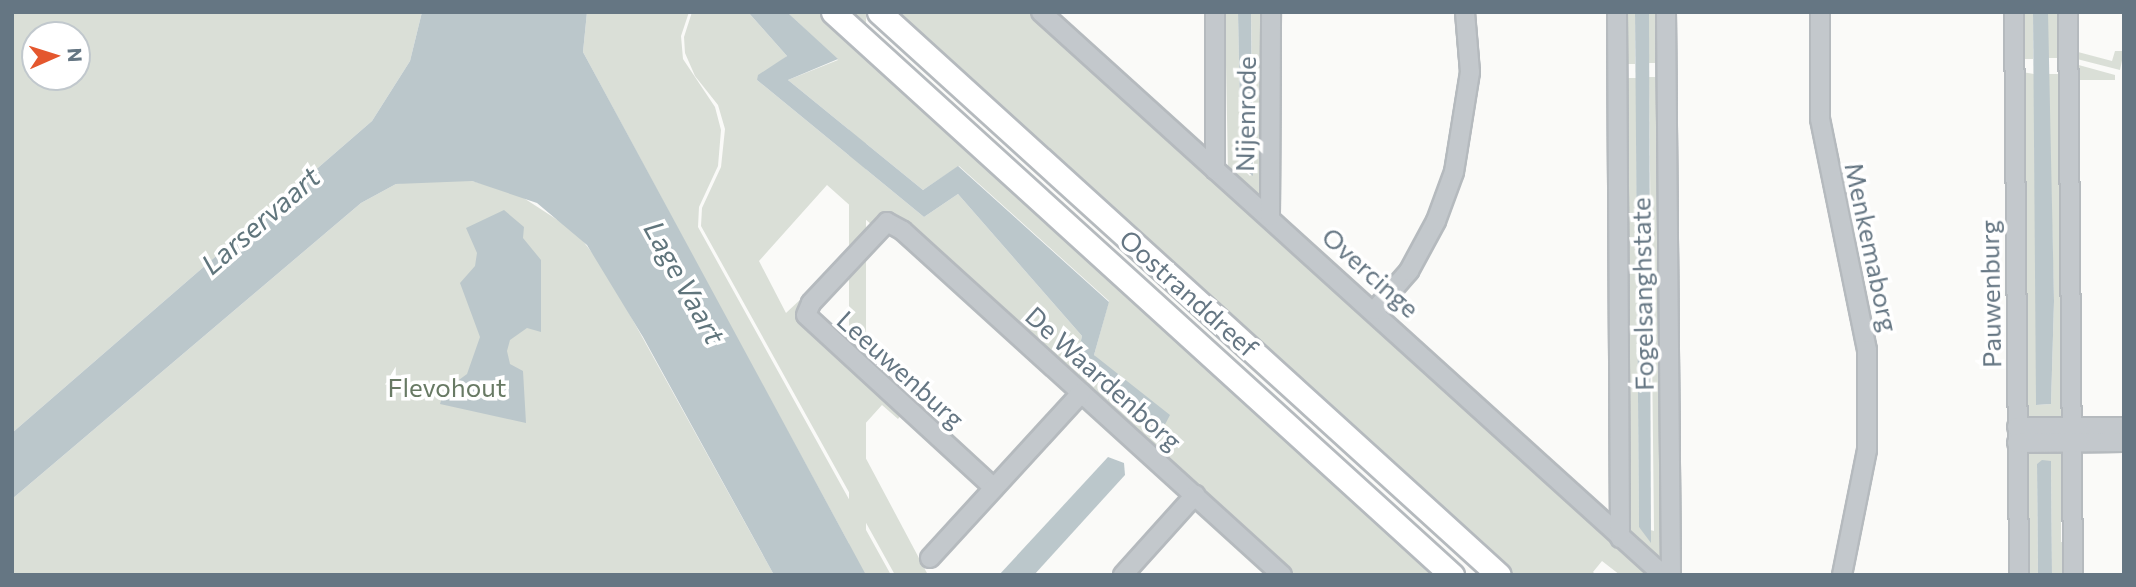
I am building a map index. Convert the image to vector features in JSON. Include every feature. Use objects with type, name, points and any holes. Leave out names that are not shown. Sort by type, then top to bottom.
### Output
[{"type":"main road","name":"Oostranddreef","points":[[833,12],[1452,575]]},
{"type":"main road","name":"Oostranddreef","points":[[878,12],[1499,575]]},
{"type":"street","name":"Overcinge","points":[[1041,12],[1375,310],[1663,575]]},
{"type":"street","name":"Nijenrode","points":[[1215,12],[1215,170]]},
{"type":"street","name":"Nijenrode","points":[[1270,216],[1271,12]]},
{"type":"street","points":[[1375,310],[1409,271],[1436,221],[1454,172],[1470,72],[1465,12]]},
{"type":"street","name":"Fogelsanghstate","points":[[1617,12],[1620,538]]},
{"type":"street","name":"Fogelsanghstate","points":[[1665,12],[1671,575]]},
{"type":"street","name":"Menkemaborg","points":[[1820,12],[1822,129],[1867,350],[1867,450],[1842,575]]},
{"type":"street","name":"Pauwenburg","points":[[2014,12],[2019,575]]},
{"type":"street","points":[[2068,12],[2073,575]]},
{"type":"street","name":"De Waardenborg","points":[[889,222],[1282,575]]},
{"type":"street","name":"Leeuwenburg","points":[[889,222],[811,303],[806,315],[994,488]]},
{"type":"street","points":[[930,558],[1082,393]]},
{"type":"street","points":[[2072,435],[2124,427]]},
{"type":"street","points":[[2017,435],[2072,435],[2124,442]]},
{"type":"street","points":[[1124,575],[1195,495]]},
{"type":"green space","points":[[12,12],[422,12],[410,61],[372,121],[12,433]]},
{"type":"green space","points":[[587,12],[689,12],[681,36],[683,59],[715,107],[721,130],[718,166],[699,207],[698,227],[891,575],[866,575],[719,305],[583,52]]},
{"type":"green space","points":[[692,12],[748,12],[787,56],[757,80],[924,217],[958,194],[1082,336],[1076,361],[1160,434],[1094,355],[1109,301],[959,166],[923,190],[788,80],[838,60],[787,12],[820,12],[1441,575],[1291,575],[895,216],[873,226],[827,185],[759,261],[786,313],[803,297],[807,300],[802,305],[903,413],[898,419],[882,405],[854,436],[928,575],[895,575],[701,226],[702,208],[721,167],[725,129],[718,105],[695,76],[685,53],[684,37]]},
{"type":"green space","points":[[849,12],[866,12],[866,575],[849,575]]},
{"type":"green space","points":[[894,12],[1032,12],[1652,575],[1620,575],[1602,561],[1593,572],[1596,575],[1513,575]]},
{"type":"green space","points":[[1225,12],[1238,12],[1241,167],[1250,176],[1254,172],[1251,12],[1264,12],[1267,207],[1228,171]]},
{"type":"green space","points":[[1619,12],[1635,12],[1635,64],[1619,64]]},
{"type":"green space","points":[[1649,12],[1661,12],[1661,63],[1649,63]]},
{"type":"green space","points":[[2020,12],[2033,12],[2033,59],[2020,59]]},
{"type":"green space","points":[[2048,12],[2058,12],[2058,58],[2048,58]]},
{"type":"green space","points":[[2115,51],[2124,51],[2120,70],[2077,59],[2078,52],[2112,61]]},
{"type":"green space","points":[[2075,64],[2115,75],[2115,80],[2075,80]]},
{"type":"green space","points":[[2022,72],[2034,74],[2037,405],[2051,404],[2054,301],[2048,74],[2058,74],[2061,417],[2055,419],[2031,419],[2023,413]]},
{"type":"green space","points":[[1649,77],[1662,77],[1663,562],[1626,531],[1620,78],[1636,78],[1639,527],[1654,531]]},
{"type":"green space","name":"Flevohout","points":[[423,180],[472,181],[516,193],[576,232],[604,268],[774,575],[12,575],[12,499],[361,203],[396,184]]},
{"type":"green space","points":[[2031,451],[2061,451],[2061,542],[2067,542],[2069,575],[2052,575],[2051,461],[2037,464],[2038,575],[2024,575],[2023,457]]},
{"type":"water","points":[[422,12],[587,12],[583,52],[866,575],[774,575],[643,337],[587,245],[537,203],[472,181],[396,184],[361,203],[12,499],[12,433],[372,121],[410,61]]},
{"type":"water","points":[[748,12],[787,12],[838,59],[788,80],[923,190],[958,166],[1109,302],[1094,355],[1170,415],[1160,434],[1076,361],[1082,336],[958,194],[924,217],[757,80],[758,75],[787,56]]},
{"type":"water","points":[[1238,12],[1251,12],[1253,176],[1241,167]]},
{"type":"water","points":[[1635,12],[1649,12],[1651,543],[1639,527]]},
{"type":"water","points":[[2033,12],[2048,12],[2054,301],[2051,404],[2036,405]]},
{"type":"water","points":[[504,210],[524,227],[523,238],[541,260],[541,332],[527,328],[510,340],[507,351],[510,364],[523,371],[526,423],[440,404],[444,391],[467,374],[480,337],[460,283],[475,266],[477,253],[466,228]]},
{"type":"water","points":[[1108,457],[1124,463],[1125,475],[1034,575],[999,575]]},
{"type":"water","points":[[2042,460],[2051,461],[2052,575],[2038,575],[2037,464]]},
{"type":"water label","name":"Larservaart","points":[[260,220]]},
{"type":"water label","name":"Lage Vaart","points":[[685,282]]}]
